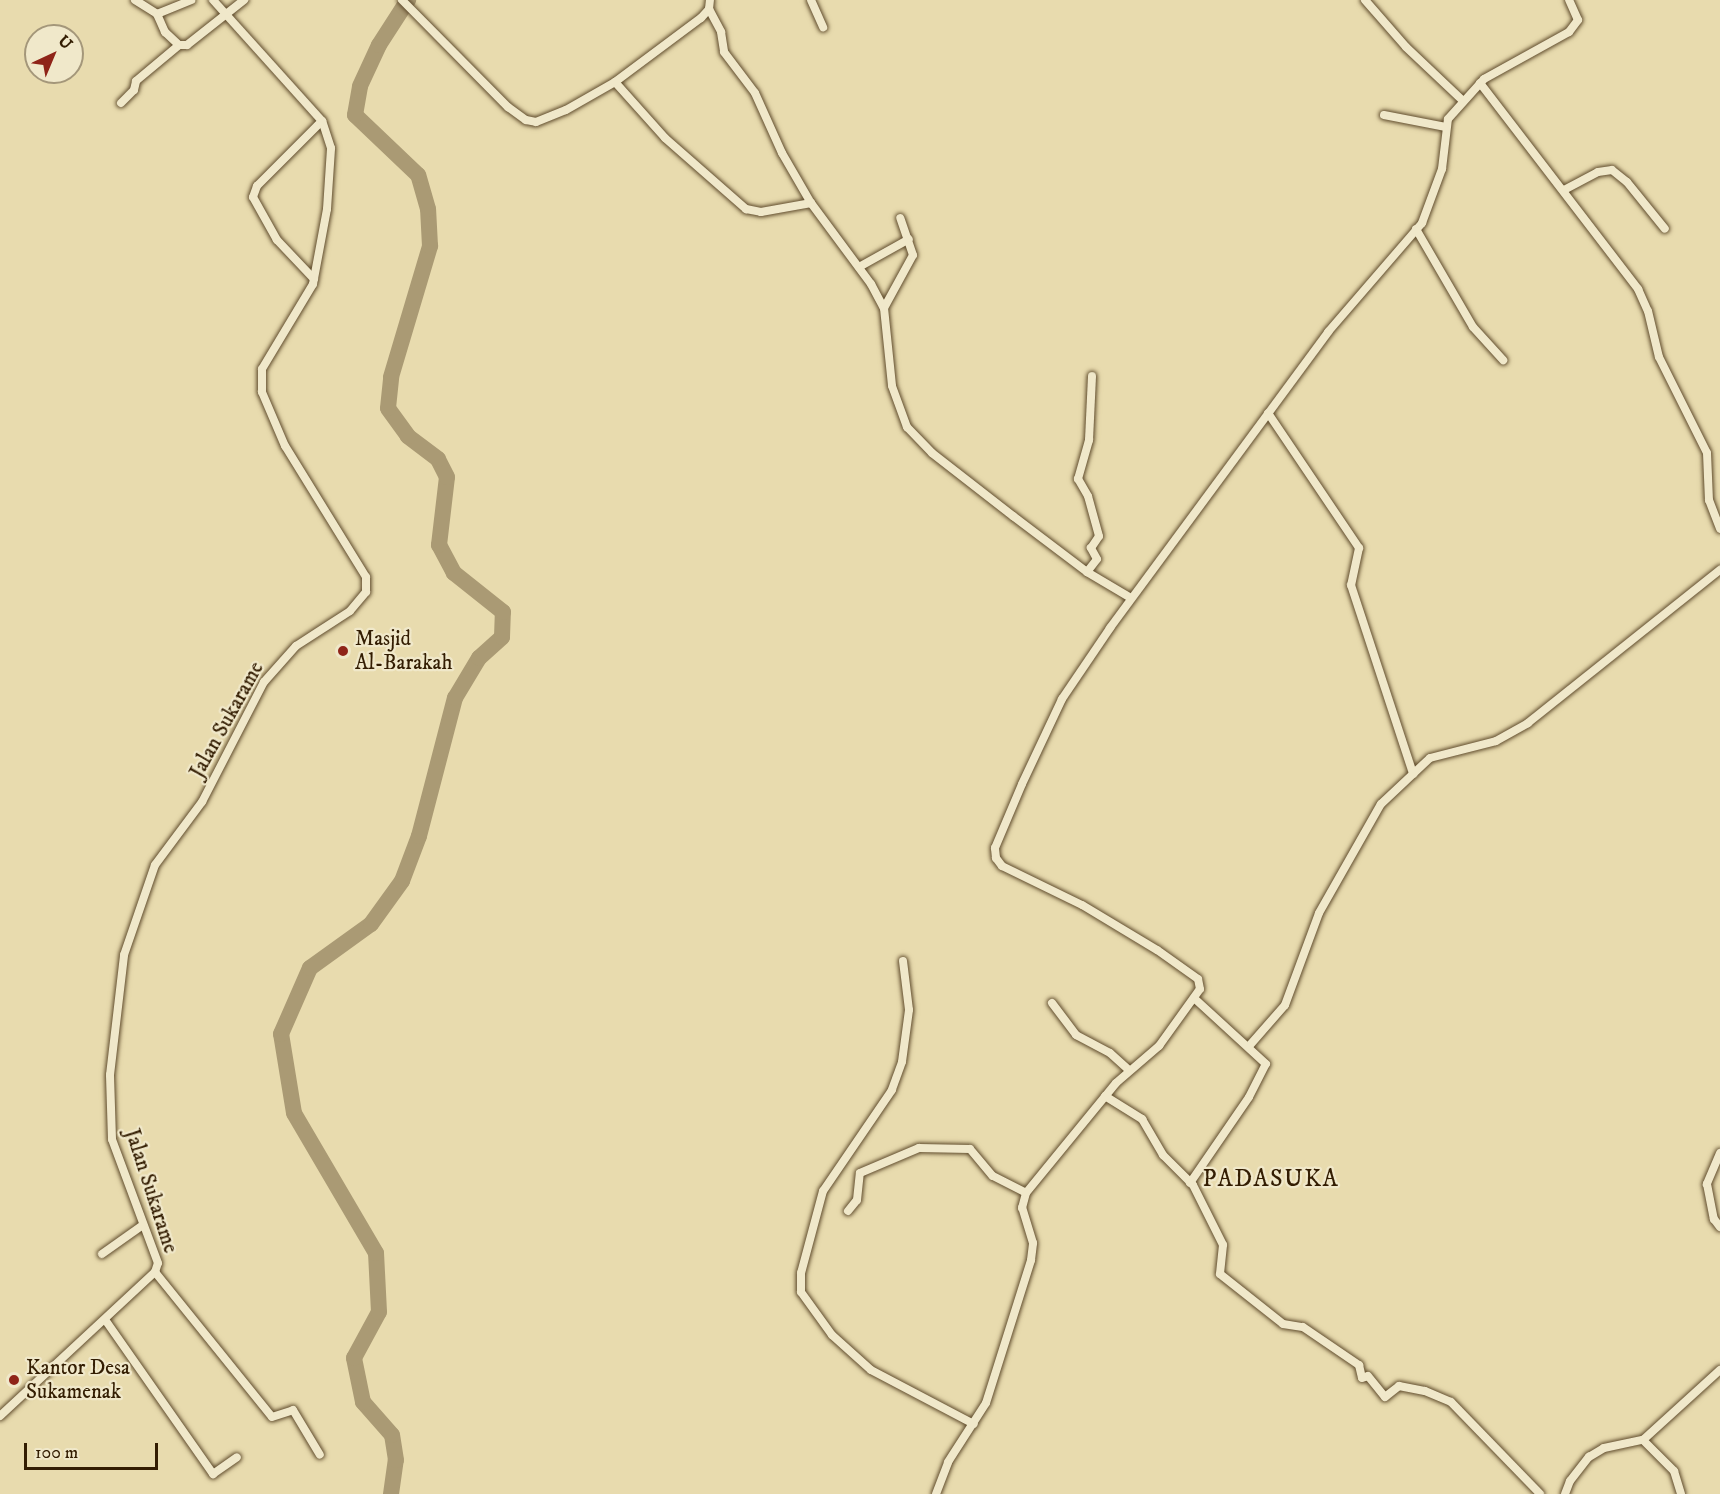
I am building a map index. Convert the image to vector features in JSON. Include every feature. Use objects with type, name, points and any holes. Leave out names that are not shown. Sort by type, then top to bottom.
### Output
[{"type":"street","points":[[135,0],[157,14],[165,32],[179,45]]},
{"type":"street","points":[[157,14],[191,0]]},
{"type":"street","name":"Jalan Sukarame","points":[[0,1416],[106,1321],[155,1272],[158,1263],[112,1139],[110,1075],[124,955],[155,865],[202,802],[264,682],[296,646],[350,611],[366,592],[366,577],[285,446],[262,392],[262,369],[314,279],[327,209],[331,148],[321,121],[213,0]]},
{"type":"street","points":[[121,103],[134,90],[136,81],[179,45],[187,45],[244,0]]},
{"type":"street","points":[[402,0],[526,120],[536,122],[556,115],[615,82],[709,9]]},
{"type":"street","points":[[710,0],[709,9],[720,32],[724,52],[756,93],[782,153],[811,203],[859,267],[884,308],[892,386],[907,427],[932,453],[1087,572],[1131,598]]},
{"type":"street","points":[[811,0],[824,27]]},
{"type":"street","points":[[1365,0],[1406,47],[1462,100]]},
{"type":"street","points":[[936,1494],[948,1462],[986,1403],[1032,1260],[1033,1243],[1022,1208],[1026,1193],[1105,1096],[1129,1070],[1160,1046],[1195,999],[1200,983],[1186,969],[1082,905],[1012,872],[996,858],[999,838],[1062,699],[1131,598],[1328,332],[1416,229],[1442,169],[1446,128],[1462,100],[1480,83],[1569,32],[1578,20],[1569,0]]},
{"type":"street","points":[[615,82],[665,138],[746,209],[761,212],[811,203]]},
{"type":"street","points":[[1480,83],[1638,289],[1648,311],[1659,357],[1707,453],[1709,501],[1720,529]]},
{"type":"street","points":[[1384,115],[1446,128]]},
{"type":"street","points":[[314,279],[278,240],[253,197],[257,186],[321,121]]},
{"type":"street","points":[[1564,190],[1598,172],[1612,170],[1627,182],[1665,229]]},
{"type":"street","points":[[884,308],[909,267],[912,255],[909,239],[900,218]]},
{"type":"street","points":[[1416,229],[1473,327],[1503,360]]},
{"type":"street","points":[[859,267],[909,239]]},
{"type":"street","points":[[1087,572],[1096,559],[1090,548],[1099,536],[1088,496],[1078,479],[1089,440],[1092,376]]},
{"type":"street","points":[[1268,413],[1359,548],[1351,585],[1413,774]]},
{"type":"street","points":[[1250,1045],[1285,1005],[1319,913],[1377,808],[1435,755],[1497,741],[1528,723],[1720,570]]},
{"type":"street","points":[[903,961],[909,1010],[902,1062],[892,1090],[824,1191],[801,1273],[801,1292],[832,1335],[871,1370],[974,1424]]},
{"type":"street","points":[[1190,1183],[1265,1072],[1266,1061],[1195,999]]},
{"type":"street","points":[[1052,1004],[1076,1035],[1110,1053],[1129,1070]]},
{"type":"street","points":[[1105,1096],[1142,1119],[1163,1155],[1190,1183],[1223,1245],[1220,1274],[1283,1324],[1303,1327],[1357,1363],[1365,1377],[1385,1396],[1399,1386],[1425,1391],[1451,1402],[1540,1494]]},
{"type":"street","points":[[848,1211],[857,1200],[860,1173],[918,1148],[970,1149],[990,1173],[1026,1193]]},
{"type":"street","points":[[1720,1153],[1707,1184],[1714,1219],[1720,1227]]},
{"type":"street","points":[[102,1254],[143,1225]]},
{"type":"street","points":[[155,1272],[272,1417],[293,1410],[320,1455]]},
{"type":"street","points":[[106,1321],[213,1474],[237,1457]]},
{"type":"street","points":[[1565,1494],[1569,1481],[1590,1457],[1605,1448],[1643,1440],[1720,1370]]},
{"type":"street","points":[[1643,1440],[1674,1471],[1681,1494]]},
{"type":"waterway","points":[[391,1494],[396,1460],[392,1435],[363,1402],[354,1358],[379,1312],[376,1253],[294,1113],[281,1034],[310,968],[371,924],[402,881],[419,836],[455,698],[479,658],[502,637],[503,612],[454,573],[439,545],[447,477],[438,459],[408,436],[388,408],[391,377],[430,246],[428,209],[418,175],[355,115],[360,86],[379,45],[408,0]]},
{"type":"place","name":"Masjid Al-Barakah","points":[[343,651]]},
{"type":"place","name":"Kantor Desa Sukamenak","points":[[14,1380]]},
{"type":"district","name":"PADASUKA","points":[[1271,1180]]}]
